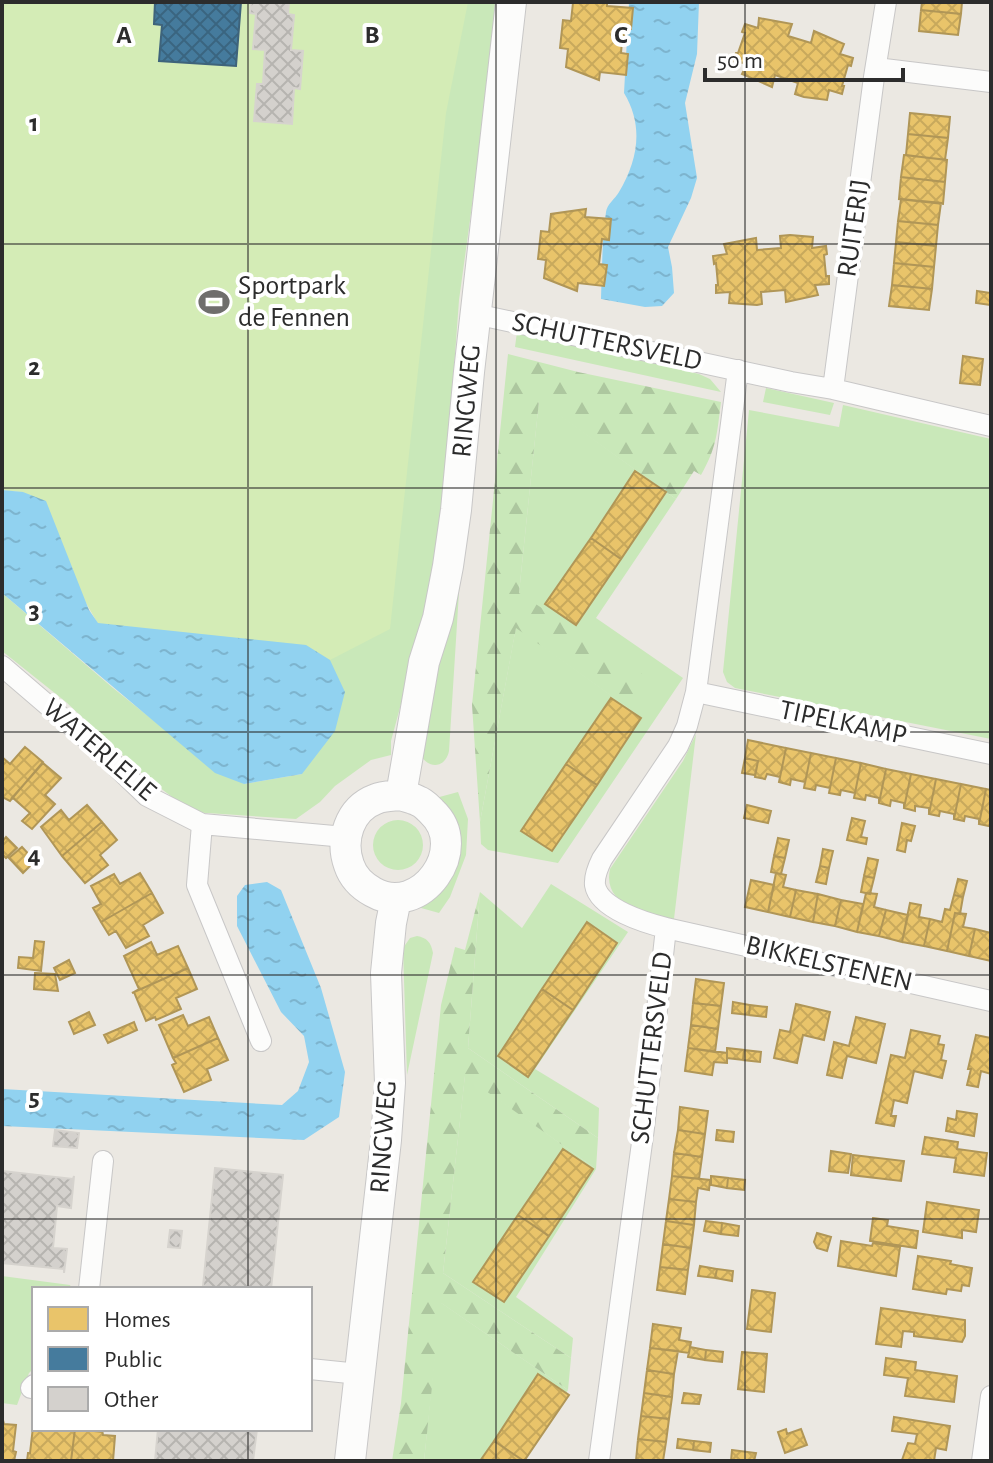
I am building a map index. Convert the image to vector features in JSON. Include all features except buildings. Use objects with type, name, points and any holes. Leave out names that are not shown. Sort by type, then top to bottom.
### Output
[{"type":"main road","name":"RINGWEG","points":[[401,795],[424,662],[438,618],[448,566],[511,2]]},
{"type":"main road","points":[[401,795],[421,802],[437,817],[446,846],[444,860],[432,881],[421,890],[396,899],[378,895],[357,879],[345,853],[345,837],[361,808],[377,799],[401,795]]},
{"type":"main road","name":"RINGWEG","points":[[350,1461],[386,1140],[390,1083],[386,973],[396,899]]},
{"type":"street","name":"RUITERIJ","points":[[833,389],[886,2]]},
{"type":"street","points":[[876,68],[991,82]]},
{"type":"street","name":"SCHUTTERSVELD","points":[[475,314],[833,389],[991,426]]},
{"type":"street","name":"SCHUTTERSVELD","points":[[599,1461],[640,1159],[666,928],[629,917],[613,907],[597,891],[594,883],[602,859],[678,746],[687,726],[696,692],[738,370]]},
{"type":"street","name":"WATERLELIE","points":[[2,666],[94,745],[147,796],[202,824],[345,837]]},
{"type":"street","name":"TIPELKAMP","points":[[696,692],[991,754]]},
{"type":"street","points":[[202,824],[197,885],[261,1041]]},
{"type":"street","name":"BIKKELSTENEN","points":[[666,928],[991,1001]]},
{"type":"street","points":[[89,1287],[103,1161]]},
{"type":"street","points":[[312,1369],[359,1374]]},
{"type":"street","points":[[982,1461],[991,1396]]},
{"type":"green space","name":"Sportpark de Fennen","points":[[2,2],[468,2],[446,113],[390,629],[330,660],[306,645],[98,624],[23,492],[2,490]]},
{"type":"green space","points":[[440,2],[500,2],[459,300],[441,547],[391,741],[391,755],[371,760],[296,819],[192,812],[147,778],[66,702],[2,651],[2,593],[168,732],[244,784],[302,774],[23,492],[2,490]]},
{"type":"green space","points":[[517,332],[699,374],[710,379],[721,392],[515,347]]},
{"type":"green space","points":[[508,354],[721,402],[716,440],[706,465],[701,475],[694,471],[676,499],[539,401],[519,593],[648,678],[638,715],[516,628],[480,822],[472,705]]},
{"type":"green space","points":[[766,388],[834,403],[830,415],[763,402]]},
{"type":"green space","points":[[539,400],[676,499],[596,618],[683,678],[558,863],[488,850],[481,844],[480,822],[516,627],[637,714],[519,593]]},
{"type":"green space","points":[[843,405],[991,439],[991,739],[735,688],[727,682],[723,672],[749,410],[839,427]]},
{"type":"green space","points":[[463,560],[449,751],[445,760],[433,765],[421,756]]},
{"type":"green space","points":[[696,734],[674,919],[640,911],[620,900],[609,882],[610,869],[683,761]]},
{"type":"green space","points":[[458,792],[468,819],[466,855],[450,897],[439,913],[414,906],[430,897],[432,799]]},
{"type":"green space","points":[[398,820],[416,827],[423,845],[416,863],[398,870],[380,863],[373,845],[380,827]]},
{"type":"green space","points":[[551,884],[628,932],[535,1069],[599,1108],[598,1138],[468,1048],[480,892],[522,928]]},
{"type":"green space","points":[[480,892],[468,1048],[598,1138],[596,1169],[465,1076],[443,1273],[571,1358],[568,1390],[441,1303],[424,1461],[392,1461],[401,1403],[441,1005],[455,947],[465,950]]},
{"type":"green space","points":[[417,936],[428,941],[433,953],[407,1075],[403,948],[410,938]]},
{"type":"green space","points":[[465,1075],[596,1169],[516,1297],[573,1338],[571,1358],[443,1273]]},
{"type":"green space","points":[[2,1276],[70,1285],[32,1287],[32,1370],[17,1405],[2,1403]]},
{"type":"green space","points":[[440,1302],[568,1390],[522,1461],[424,1461]]},
{"type":"water","points":[[629,2],[699,2],[697,54],[685,103],[697,178],[668,247],[674,293],[662,306],[645,307],[601,299],[606,212],[631,168],[636,143],[634,118],[624,93]]},
{"type":"water","points":[[2,490],[23,492],[46,501],[89,610],[98,623],[306,645],[330,660],[345,692],[335,731],[302,774],[244,784],[215,773],[2,593]]},
{"type":"water","points":[[267,882],[281,890],[321,988],[345,1072],[339,1117],[304,1140],[2,1126],[2,1089],[282,1105],[298,1091],[309,1062],[304,1036],[281,1012],[237,926],[237,896],[245,885]]},
{"type":"place","name":"Sportpark de Fennen","points":[[214,302]]}]
